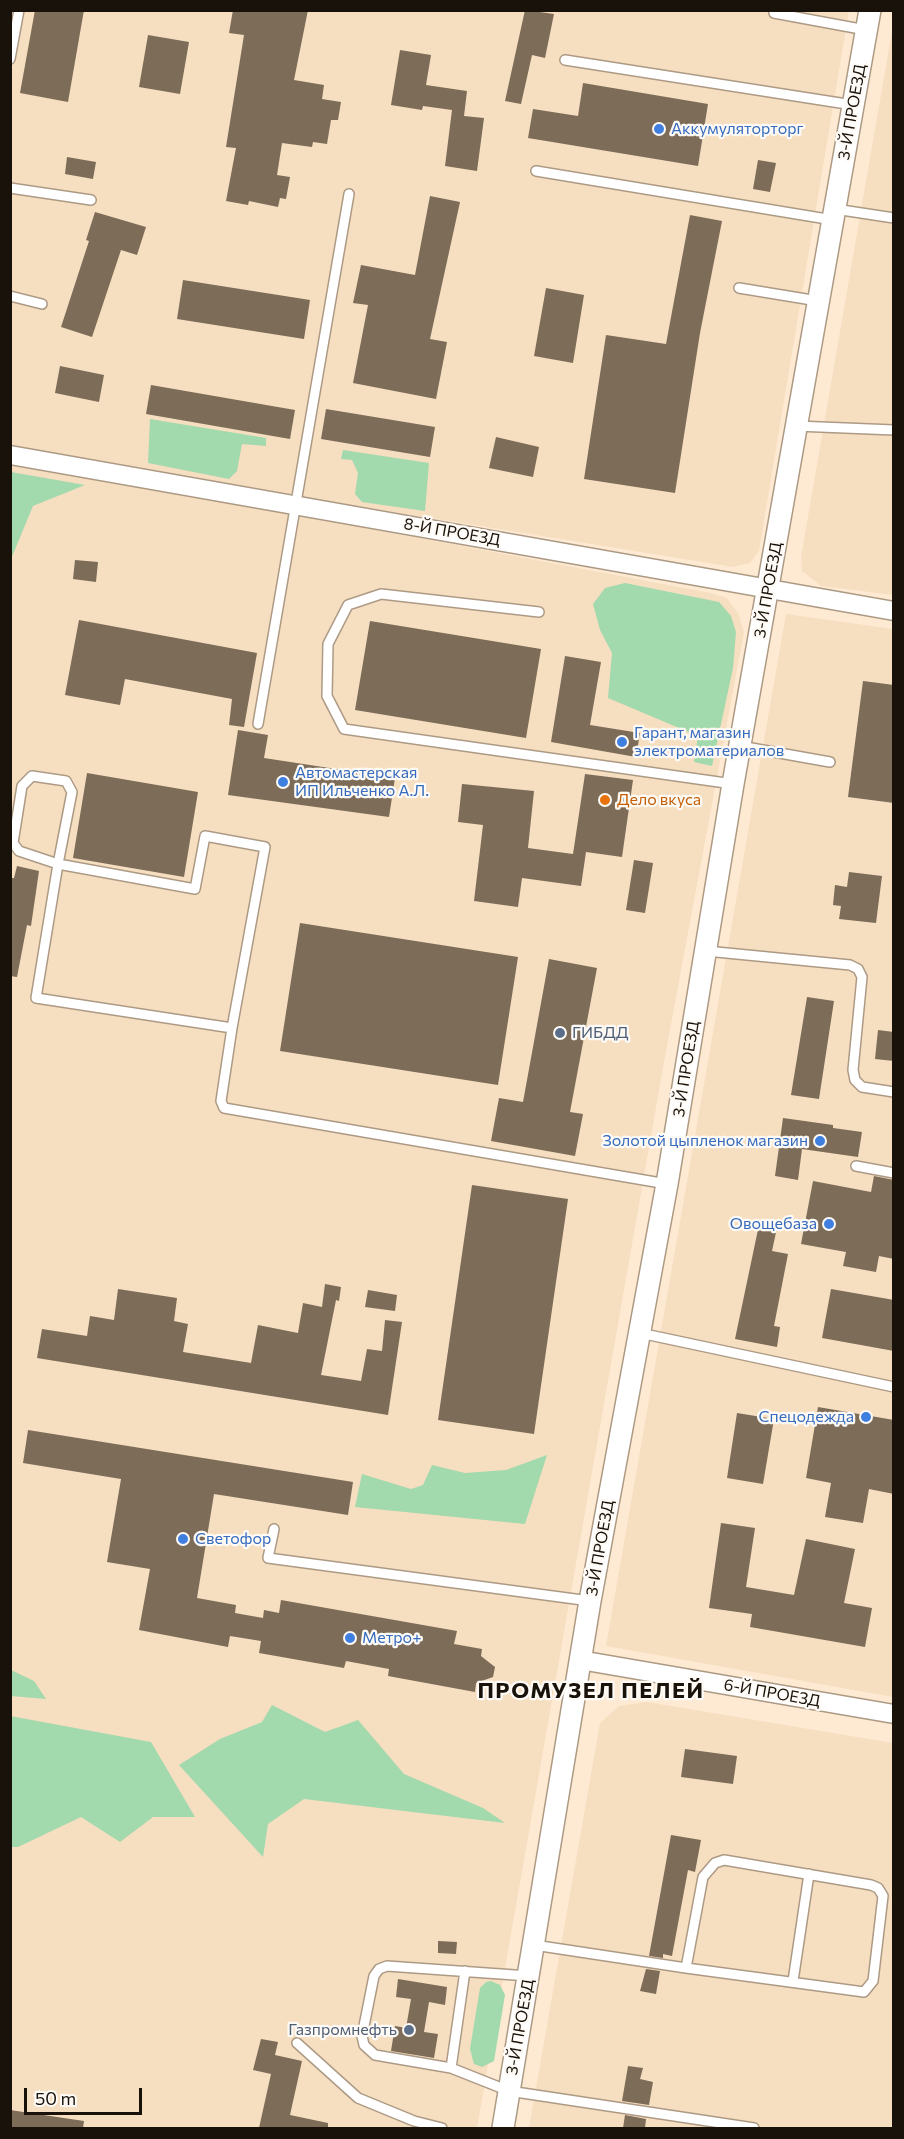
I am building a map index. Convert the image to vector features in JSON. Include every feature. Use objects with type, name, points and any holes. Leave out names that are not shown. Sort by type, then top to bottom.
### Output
[{"type":"street","name":"3-Й ПРОЕЗД","points":[[502,2128],[590,1601],[667,1184],[740,746],[868,20]]},
{"type":"street","name":"8-Й ПРОЕЗД","points":[[10,455],[703,576],[768,591],[894,611]]},
{"type":"street","name":"6-Й ПРОЕЗД","points":[[580,1660],[894,1714]]},
{"type":"lane","points":[[10,59],[19,10]]},
{"type":"lane","points":[[774,14],[868,20]]},
{"type":"lane","points":[[565,60],[853,105]]},
{"type":"lane","points":[[536,171],[834,214],[894,218]]},
{"type":"lane","points":[[10,188],[91,200]]},
{"type":"lane","points":[[258,724],[349,194]]},
{"type":"lane","points":[[739,288],[818,301]]},
{"type":"lane","points":[[10,296],[42,304]]},
{"type":"lane","points":[[796,426],[894,430]]},
{"type":"lane","points":[[539,612],[381,594],[348,605],[328,644],[327,696],[344,729],[734,784]]},
{"type":"lane","points":[[740,746],[830,762]]},
{"type":"lane","points":[[232,1028],[36,998],[58,864],[72,792],[66,781],[32,776],[22,786],[13,843],[19,851],[58,864],[195,889],[205,836],[265,847],[232,1028],[221,1101],[224,1108],[667,1184]]},
{"type":"lane","points":[[706,951],[850,965],[858,969],[862,977],[853,1070],[855,1080],[862,1087],[894,1092]]},
{"type":"lane","points":[[856,1166],[894,1173]]},
{"type":"lane","points":[[640,1333],[894,1387]]},
{"type":"lane","points":[[274,1529],[268,1558],[590,1601]]},
{"type":"lane","points":[[534,1945],[686,1968],[864,1992],[873,1981],[883,1896],[871,1885],[724,1860],[715,1863],[703,1877],[686,1968]]},
{"type":"lane","points":[[793,1981],[809,1874]]},
{"type":"lane","points":[[529,1976],[387,1966],[374,1976],[362,2036],[369,2051],[375,2055],[451,2068],[509,2091],[754,2128]]},
{"type":"lane","points":[[451,2068],[465,1971]]},
{"type":"lane","points":[[297,2043],[358,2098],[414,2121],[442,2128]]},
{"type":"shaded area","points":[[10,11],[849,11],[759,551],[750,563],[733,567],[11,450]]},
{"type":"shaded area","points":[[893,25],[893,595],[821,586],[802,571],[801,557]]},
{"type":"shaded area","points":[[10,461],[711,593],[727,598],[739,615],[744,632],[664,1062],[477,2128],[11,2128]]},
{"type":"shaded area","points":[[786,614],[893,629],[893,1697],[606,1646]]},
{"type":"shaded area","points":[[647,1702],[893,1743],[893,2128],[529,2128],[600,1723],[619,1706]]},
{"type":"green space","points":[[150,419],[266,438],[266,446],[242,444],[237,471],[229,479],[148,463]]},
{"type":"green space","points":[[343,450],[429,463],[425,511],[362,502],[355,494],[358,473],[352,460],[341,459]]},
{"type":"green space","points":[[11,472],[85,485],[33,506],[11,559]]},
{"type":"green space","points":[[625,583],[719,602],[731,616],[736,632],[733,668],[712,766],[694,762],[698,736],[608,698],[612,653],[600,630],[593,604],[605,588]]},
{"type":"green space","points":[[547,1455],[525,1524],[355,1507],[362,1474],[411,1489],[423,1485],[432,1465],[465,1473],[506,1470]]},
{"type":"green space","points":[[11,1670],[34,1681],[46,1699],[11,1696]]},
{"type":"green space","points":[[272,1705],[325,1732],[358,1720],[404,1774],[483,1808],[505,1823],[304,1799],[268,1824],[263,1857],[179,1765],[220,1739],[262,1722]]},
{"type":"green space","points":[[10,1716],[151,1742],[195,1817],[153,1817],[120,1842],[81,1817],[18,1847],[11,1847]]},
{"type":"green space","points":[[491,1981],[500,1985],[505,1995],[494,2061],[482,2067],[474,2064],[470,2049],[480,1988],[486,1982]]},
{"type":"building","points":[[35,10],[84,10],[68,102],[20,93]]},
{"type":"building","points":[[233,10],[308,10],[294,80],[324,85],[322,99],[341,102],[338,120],[331,120],[327,144],[313,142],[312,147],[282,143],[277,175],[290,177],[286,199],[280,198],[278,207],[249,201],[248,205],[226,201],[236,148],[226,147],[244,35],[229,33]]},
{"type":"building","points":[[525,10],[554,14],[545,58],[532,55],[521,104],[505,101]]},
{"type":"building","points":[[148,35],[189,42],[180,94],[139,87]]},
{"type":"building","points":[[400,50],[431,55],[426,85],[467,91],[464,116],[484,118],[477,171],[445,166],[452,110],[423,106],[422,110],[391,105]]},
{"type":"building","points":[[583,83],[708,104],[698,166],[528,138],[533,109],[578,116]]},
{"type":"building","points":[[67,157],[96,162],[93,179],[65,174]]},
{"type":"building","points":[[758,160],[776,163],[770,192],[753,189]]},
{"type":"building","points":[[430,196],[460,202],[430,339],[447,342],[436,399],[353,383],[368,305],[353,303],[361,265],[415,275]]},
{"type":"building","points":[[95,212],[146,227],[137,255],[121,250],[92,337],[61,327],[89,241],[86,240]]},
{"type":"building","points":[[690,215],[722,221],[700,333],[675,493],[584,479],[606,335],[666,344]]},
{"type":"building","points":[[183,280],[310,300],[304,339],[177,319]]},
{"type":"building","points":[[546,288],[584,295],[573,363],[534,356]]},
{"type":"building","points":[[60,366],[104,375],[99,402],[55,393]]},
{"type":"building","points":[[151,385],[295,410],[290,439],[146,414]]},
{"type":"building","points":[[326,409],[435,427],[430,457],[321,439]]},
{"type":"building","points":[[496,437],[539,447],[533,477],[489,468]]},
{"type":"building","points":[[75,560],[98,562],[96,582],[73,579]]},
{"type":"building","points":[[79,620],[257,653],[244,727],[229,725],[232,699],[125,679],[120,705],[65,695]]},
{"type":"building","points":[[370,621],[541,649],[526,738],[355,710]]},
{"type":"building","points":[[565,656],[601,662],[590,725],[640,733],[636,757],[551,742]]},
{"type":"building","points":[[863,681],[894,685],[894,803],[848,797]]},
{"type":"building","name":"Автомастерская ИП Ильченко А.Л.","points":[[238,730],[268,735],[264,758],[395,778],[389,817],[228,795]]},
{"type":"building","points":[[87,773],[198,792],[184,877],[73,858]]},
{"type":"building","points":[[585,774],[633,780],[622,857],[586,852],[581,886],[522,878],[518,907],[474,901],[483,825],[458,822],[462,784],[534,791],[528,848],[573,854]]},
{"type":"building","points":[[634,860],[653,863],[645,913],[626,910]]},
{"type":"building","points":[[17,866],[39,871],[31,926],[27,925],[17,977],[10,976],[10,878],[14,878]]},
{"type":"building","points":[[849,872],[882,876],[876,923],[839,919],[841,906],[833,905],[835,885],[847,887]]},
{"type":"building","points":[[300,923],[518,957],[498,1085],[280,1051]]},
{"type":"building","name":"ГИБДД","points":[[549,959],[597,968],[570,1112],[583,1114],[575,1156],[491,1141],[499,1098],[523,1102]]},
{"type":"building","points":[[807,997],[834,1001],[819,1099],[791,1095]]},
{"type":"building","points":[[878,1030],[894,1032],[894,1061],[875,1059]]},
{"type":"building","name":"Золотой цыпленок магазин","points":[[783,1118],[833,1125],[833,1128],[862,1132],[858,1157],[802,1149],[798,1180],[775,1176]]},
{"type":"building","points":[[874,1176],[894,1180],[894,1259],[879,1256],[876,1272],[843,1266],[846,1252],[801,1244],[813,1181],[871,1192]]},
{"type":"building","points":[[472,1185],[568,1199],[534,1434],[438,1420]]},
{"type":"building","points":[[760,1220],[778,1223],[772,1251],[788,1254],[774,1326],[780,1327],[777,1347],[735,1339]]},
{"type":"building","points":[[325,1284],[341,1287],[339,1301],[336,1300],[321,1375],[361,1381],[367,1349],[382,1351],[385,1320],[402,1322],[388,1415],[37,1358],[42,1329],[87,1336],[90,1316],[114,1320],[118,1289],[177,1298],[174,1321],[188,1324],[183,1352],[251,1363],[258,1325],[298,1333],[303,1303],[322,1307]]},
{"type":"building","points":[[831,1289],[894,1300],[894,1351],[822,1338]]},
{"type":"building","points":[[368,1290],[397,1295],[395,1311],[365,1307]]},
{"type":"building","points":[[818,1407],[894,1420],[894,1494],[869,1489],[863,1523],[825,1517],[831,1483],[806,1478]]},
{"type":"building","points":[[737,1413],[774,1419],[763,1484],[727,1478]]},
{"type":"building","points":[[28,1430],[353,1482],[348,1515],[214,1494],[197,1598],[236,1605],[235,1613],[263,1618],[264,1610],[279,1613],[281,1600],[457,1631],[454,1644],[482,1649],[481,1656],[495,1667],[493,1677],[476,1683],[475,1692],[388,1676],[389,1669],[346,1661],[344,1668],[259,1653],[261,1641],[230,1636],[228,1647],[139,1630],[150,1569],[107,1562],[121,1479],[23,1463]]},
{"type":"building","points":[[721,1523],[755,1528],[746,1587],[794,1595],[806,1539],[855,1549],[844,1603],[872,1608],[865,1647],[750,1627],[752,1614],[709,1608]]},
{"type":"building","points":[[685,1749],[737,1756],[733,1784],[681,1777]]},
{"type":"building","points":[[671,1835],[701,1840],[695,1872],[688,1870],[672,1956],[663,1954],[663,1958],[649,1956]]},
{"type":"building","points":[[438,1941],[457,1942],[456,1954],[438,1953]]},
{"type":"building","points":[[646,1969],[660,1971],[656,1994],[640,1991]]},
{"type":"building","name":"Газпромнефть","points":[[398,1979],[447,1987],[445,2005],[429,2002],[424,2032],[438,2034],[434,2058],[391,2051],[395,2026],[406,2028],[411,1999],[396,1997]]},
{"type":"building","points":[[261,2039],[278,2042],[275,2055],[302,2061],[290,2115],[328,2123],[328,2128],[259,2128],[271,2074],[253,2070]]},
{"type":"building","points":[[628,2066],[643,2068],[640,2079],[653,2082],[649,2105],[622,2101]]},
{"type":"building","points":[[10,2110],[84,2121],[83,2128],[10,2128]]},
{"type":"building","points":[[625,2115],[646,2119],[645,2128],[623,2128]]},
{"type":"place","name":"Аккумуляторторг","points":[[659,129]]},
{"type":"place","name":"Гарант, магазин электроматериалов","points":[[622,742]]},
{"type":"place","name":"Автомастерская ИП Ильченко А.Л.","points":[[283,782]]},
{"type":"place","name":"Дело вкуса","points":[[605,800]]},
{"type":"place","name":"ГИБДД","points":[[560,1033]]},
{"type":"place","name":"Золотой цыпленок магазин","points":[[820,1141]]},
{"type":"place","name":"Овощебаза","points":[[829,1224]]},
{"type":"place","name":"Спецодежда","points":[[866,1417]]},
{"type":"place","name":"Светофор","points":[[183,1539]]},
{"type":"place","name":"Метро+","points":[[350,1638]]},
{"type":"place","name":"Газпромнефть","points":[[409,2030]]},
{"type":"district","name":"ПРОМУЗЕЛ ПЕЛЕЙ","points":[[591,1691]]}]
